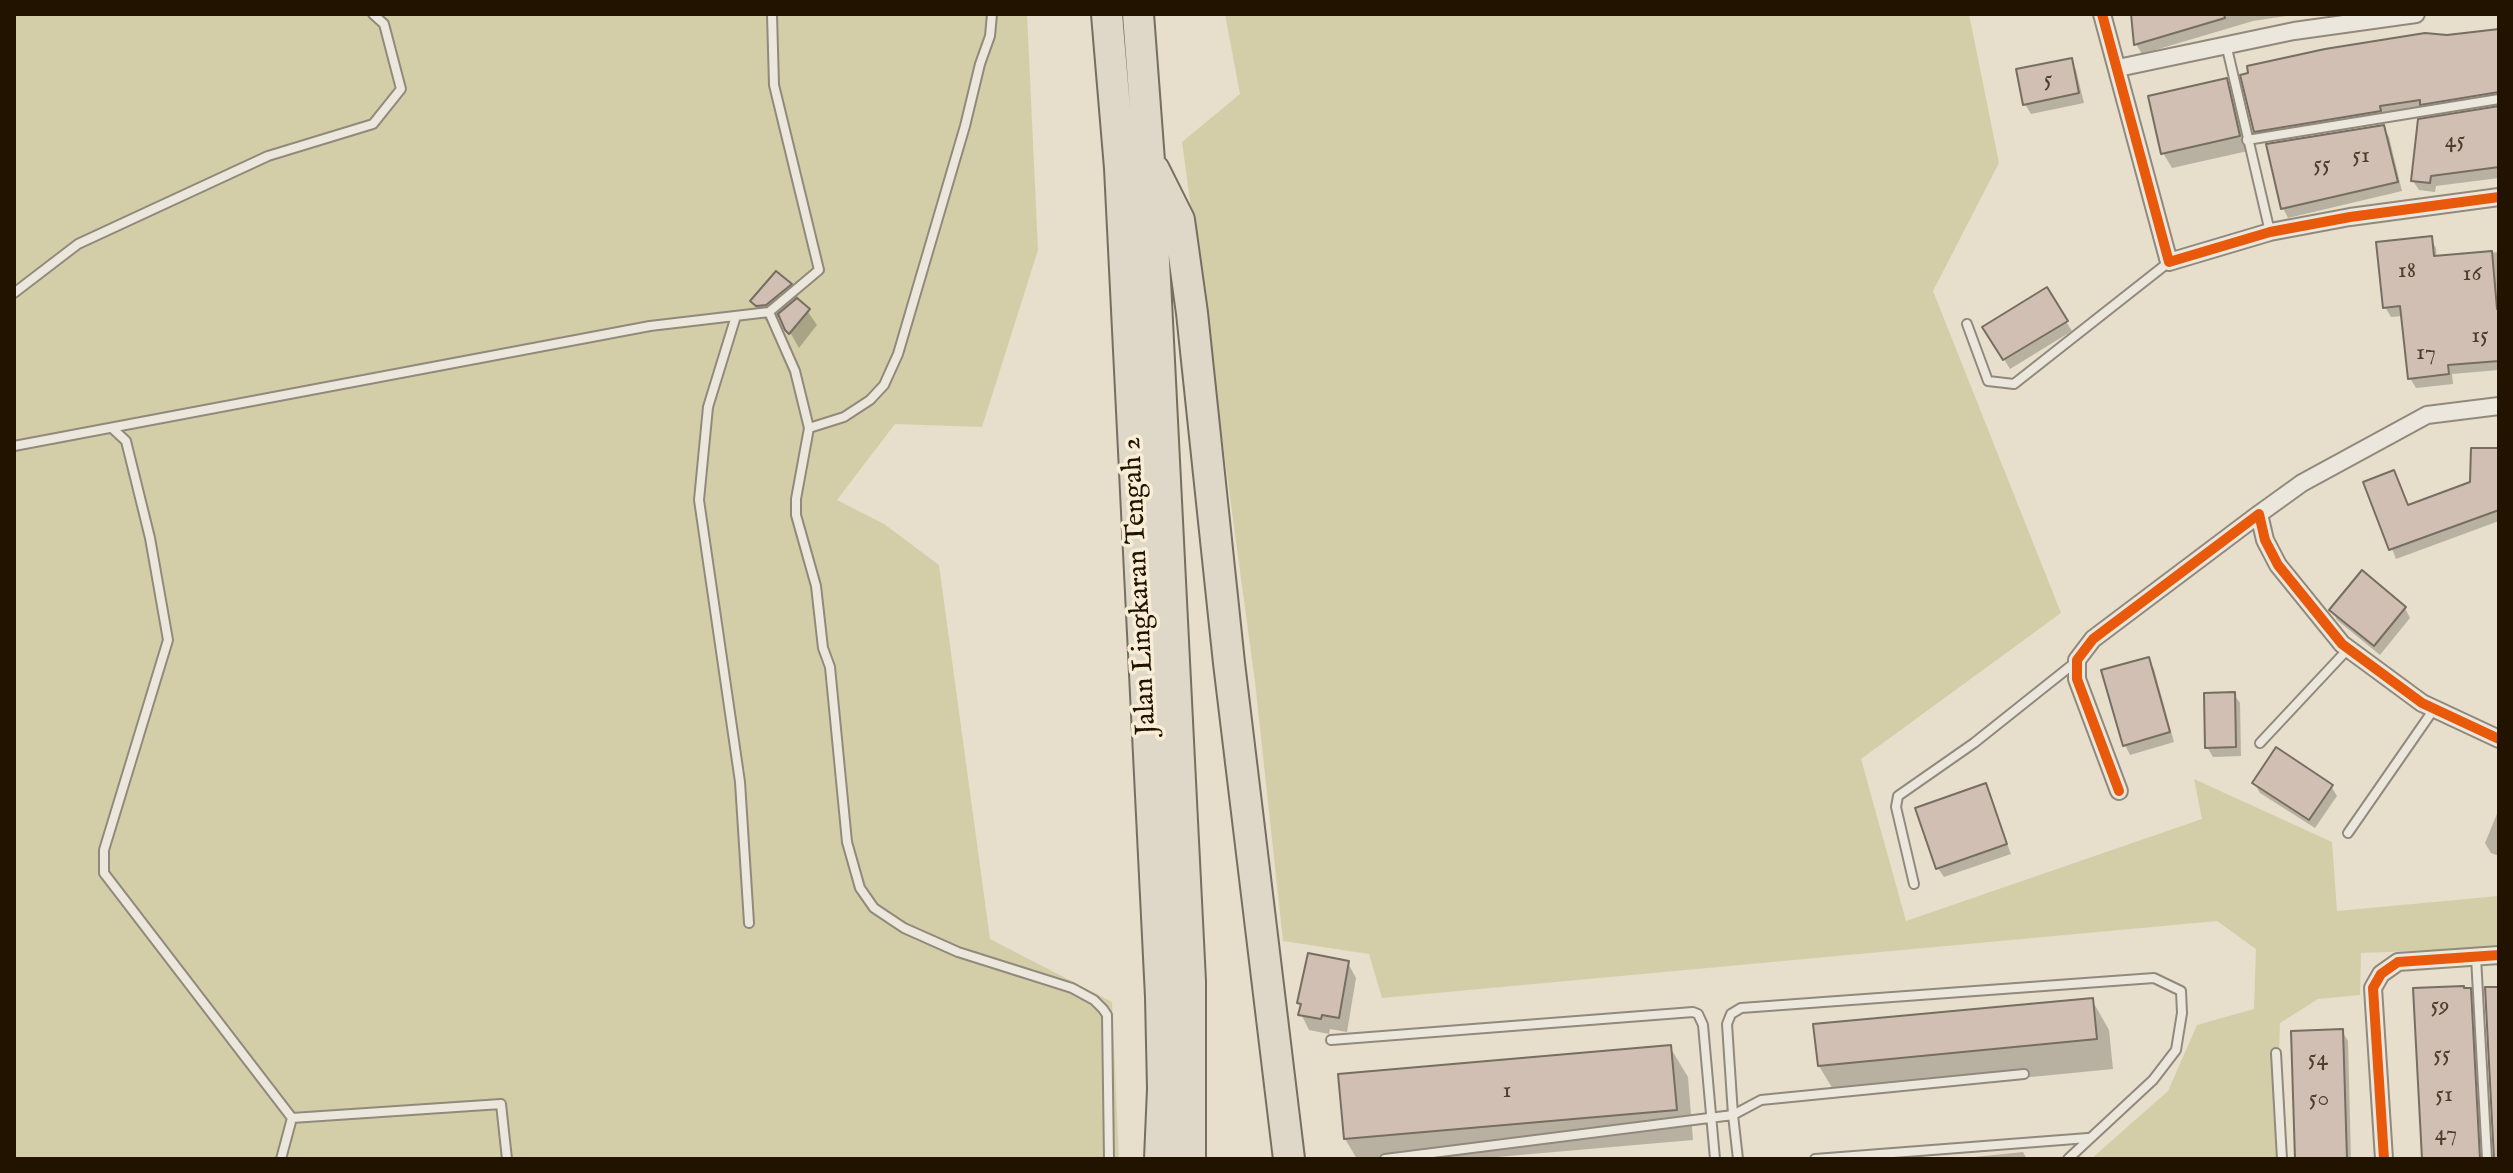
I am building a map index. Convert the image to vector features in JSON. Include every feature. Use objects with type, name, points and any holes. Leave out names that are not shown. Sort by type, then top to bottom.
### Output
[{"type":"highway","name":"Jalan Lingkaran Tengah 2","points":[[1107,14],[1120,168],[1161,997],[1190,1159]]},
{"type":"highway","name":"Jalan Lingkaran Tengah 2","points":[[1138,14],[1149,161],[1190,981],[1177,1084],[1160,1159]]},
{"type":"highway","points":[[1149,161],[1179,220],[1184,251],[1229,663],[1289,1159]]},
{"type":"street","points":[[2102,14],[2169,262],[2270,232],[2350,217],[2499,197]]},
{"type":"street","points":[[2118,68],[2294,31],[2416,14]]},
{"type":"street","points":[[2119,791],[2077,679],[2077,660],[2093,639],[2302,483],[2427,415],[2499,406]]},
{"type":"street","points":[[2259,514],[2265,540],[2278,565],[2348,649],[2422,703],[2499,739]]},
{"type":"street","points":[[2384,1159],[2373,988],[2381,974],[2398,962],[2499,955]]},
{"type":"lane","points":[[14,293],[78,244],[268,156],[373,124],[401,89],[384,24],[373,14]]},
{"type":"lane","points":[[14,446],[650,326],[769,312],[819,270],[774,85],[772,14]]},
{"type":"lane","points":[[809,428],[844,417],[870,400],[884,385],[930,249],[990,36],[992,14]]},
{"type":"lane","points":[[2226,44],[2270,232]]},
{"type":"lane","points":[[2247,140],[2499,99]]},
{"type":"lane","points":[[1967,324],[1988,381],[2014,384],[2169,262]]},
{"type":"lane","points":[[769,312],[795,371],[809,428],[796,515],[816,586],[823,648],[830,667],[847,842],[860,888],[874,908],[904,928],[958,952],[1072,988],[1094,1000],[1103,1009],[1107,1015],[1109,1159]]},
{"type":"lane","points":[[736,316],[708,407],[699,500],[740,782],[749,923]]},
{"type":"lane","points":[[112,428],[126,441],[150,538],[168,640],[104,850],[104,873],[292,1118]]},
{"type":"lane","points":[[2260,743],[2348,649]]},
{"type":"lane","points":[[1914,884],[1896,807],[1898,796],[1974,743],[2077,660]]},
{"type":"lane","points":[[2348,833],[2434,708]]},
{"type":"lane","points":[[2476,957],[2487,1159]]},
{"type":"lane","points":[[1738,1159],[1727,1024],[1731,1014],[1741,1008],[2154,978],[2181,991],[2182,1013],[2176,1050],[2153,1080],[2068,1159]]},
{"type":"lane","points":[[1331,1040],[1693,1012],[1703,1025],[1715,1159]]},
{"type":"lane","points":[[2276,1053],[2282,1159]]},
{"type":"lane","points":[[1385,1159],[1711,1119],[1733,1115],[1761,1100],[2024,1074]]},
{"type":"lane","points":[[292,1118],[501,1104],[507,1159]]},
{"type":"lane","points":[[281,1159],[292,1118]]},
{"type":"lane","points":[[1815,1159],[2089,1138]]},
{"type":"shaded area","points":[[14,14],[1027,14],[1038,250],[982,427],[895,424],[837,500],[884,524],[939,565],[990,939],[1112,1002],[1119,1159],[14,1159]]},
{"type":"shaded area","points":[[1225,14],[1969,14],[1999,163],[1933,291],[2061,613],[1861,759],[1906,921],[2202,819],[2194,779],[2332,842],[2337,911],[2499,896],[2499,948],[2361,953],[2360,995],[2318,999],[2280,1023],[2276,1159],[2091,1159],[2168,1091],[2197,1025],[2254,1009],[2256,949],[2217,921],[1382,998],[1369,954],[1283,941],[1255,682],[1182,142],[1240,94]]},
{"type":"building","points":[[2131,14],[2224,14],[2225,18],[2134,45]]},
{"type":"building","points":[[2499,29],[2499,92],[2420,105],[2420,100],[2380,106],[2381,111],[2254,132],[2240,75],[2248,73],[2247,66],[2325,49],[2425,33],[2447,35]]},
{"type":"building","points":[[2072,58],[2079,93],[2023,105],[2016,69]]},
{"type":"building","points":[[2227,78],[2240,136],[2161,154],[2148,96]]},
{"type":"building","points":[[2499,106],[2499,167],[2431,176],[2430,183],[2411,181],[2418,119]]},
{"type":"building","points":[[2384,125],[2398,182],[2281,209],[2266,144]]},
{"type":"building","points":[[2432,236],[2434,256],[2492,251],[2499,309],[2499,361],[2448,365],[2449,374],[2408,379],[2400,306],[2383,308],[2376,242]]},
{"type":"building","points":[[776,271],[792,284],[766,305],[756,306],[750,301]]},
{"type":"building","points":[[2047,287],[2068,321],[2003,360],[1982,327]]},
{"type":"building","points":[[797,298],[810,309],[789,334],[778,314]]},
{"type":"building","points":[[2471,448],[2499,448],[2499,510],[2389,550],[2363,482],[2394,470],[2408,505],[2470,482]]},
{"type":"building","points":[[2362,570],[2406,607],[2374,646],[2329,610]]},
{"type":"building","points":[[2149,657],[2170,732],[2123,746],[2101,670]]},
{"type":"building","points":[[2235,692],[2236,747],[2205,748],[2204,693]]},
{"type":"building","points":[[2276,747],[2333,785],[2309,820],[2252,783]]},
{"type":"building","points":[[1986,783],[2007,844],[1936,869],[1915,808]]},
{"type":"building","points":[[1308,953],[1349,961],[1339,1018],[1298,1015],[1301,1004],[1297,1003]]},
{"type":"building","points":[[2485,987],[2499,987],[2499,1159],[2494,1159]]},
{"type":"building","points":[[2413,988],[2471,988],[2480,1159],[2422,1159]]},
{"type":"building","points":[[2093,998],[2097,1039],[1818,1066],[1813,1024]]},
{"type":"building","points":[[2343,1029],[2347,1159],[2295,1159],[2291,1031]]},
{"type":"building","points":[[1671,1045],[1677,1110],[1344,1139],[1338,1074]]},
{"type":"cycle path","points":[[2102,14],[2169,262],[2270,232],[2350,217],[2499,197]]},
{"type":"cycle path","points":[[2119,791],[2077,679],[2077,660],[2093,639],[2259,514],[2265,540],[2278,565],[2342,644],[2422,703],[2499,739]]},
{"type":"cycle path","points":[[2384,1159],[2373,988],[2381,974],[2398,962],[2499,955]]}]
